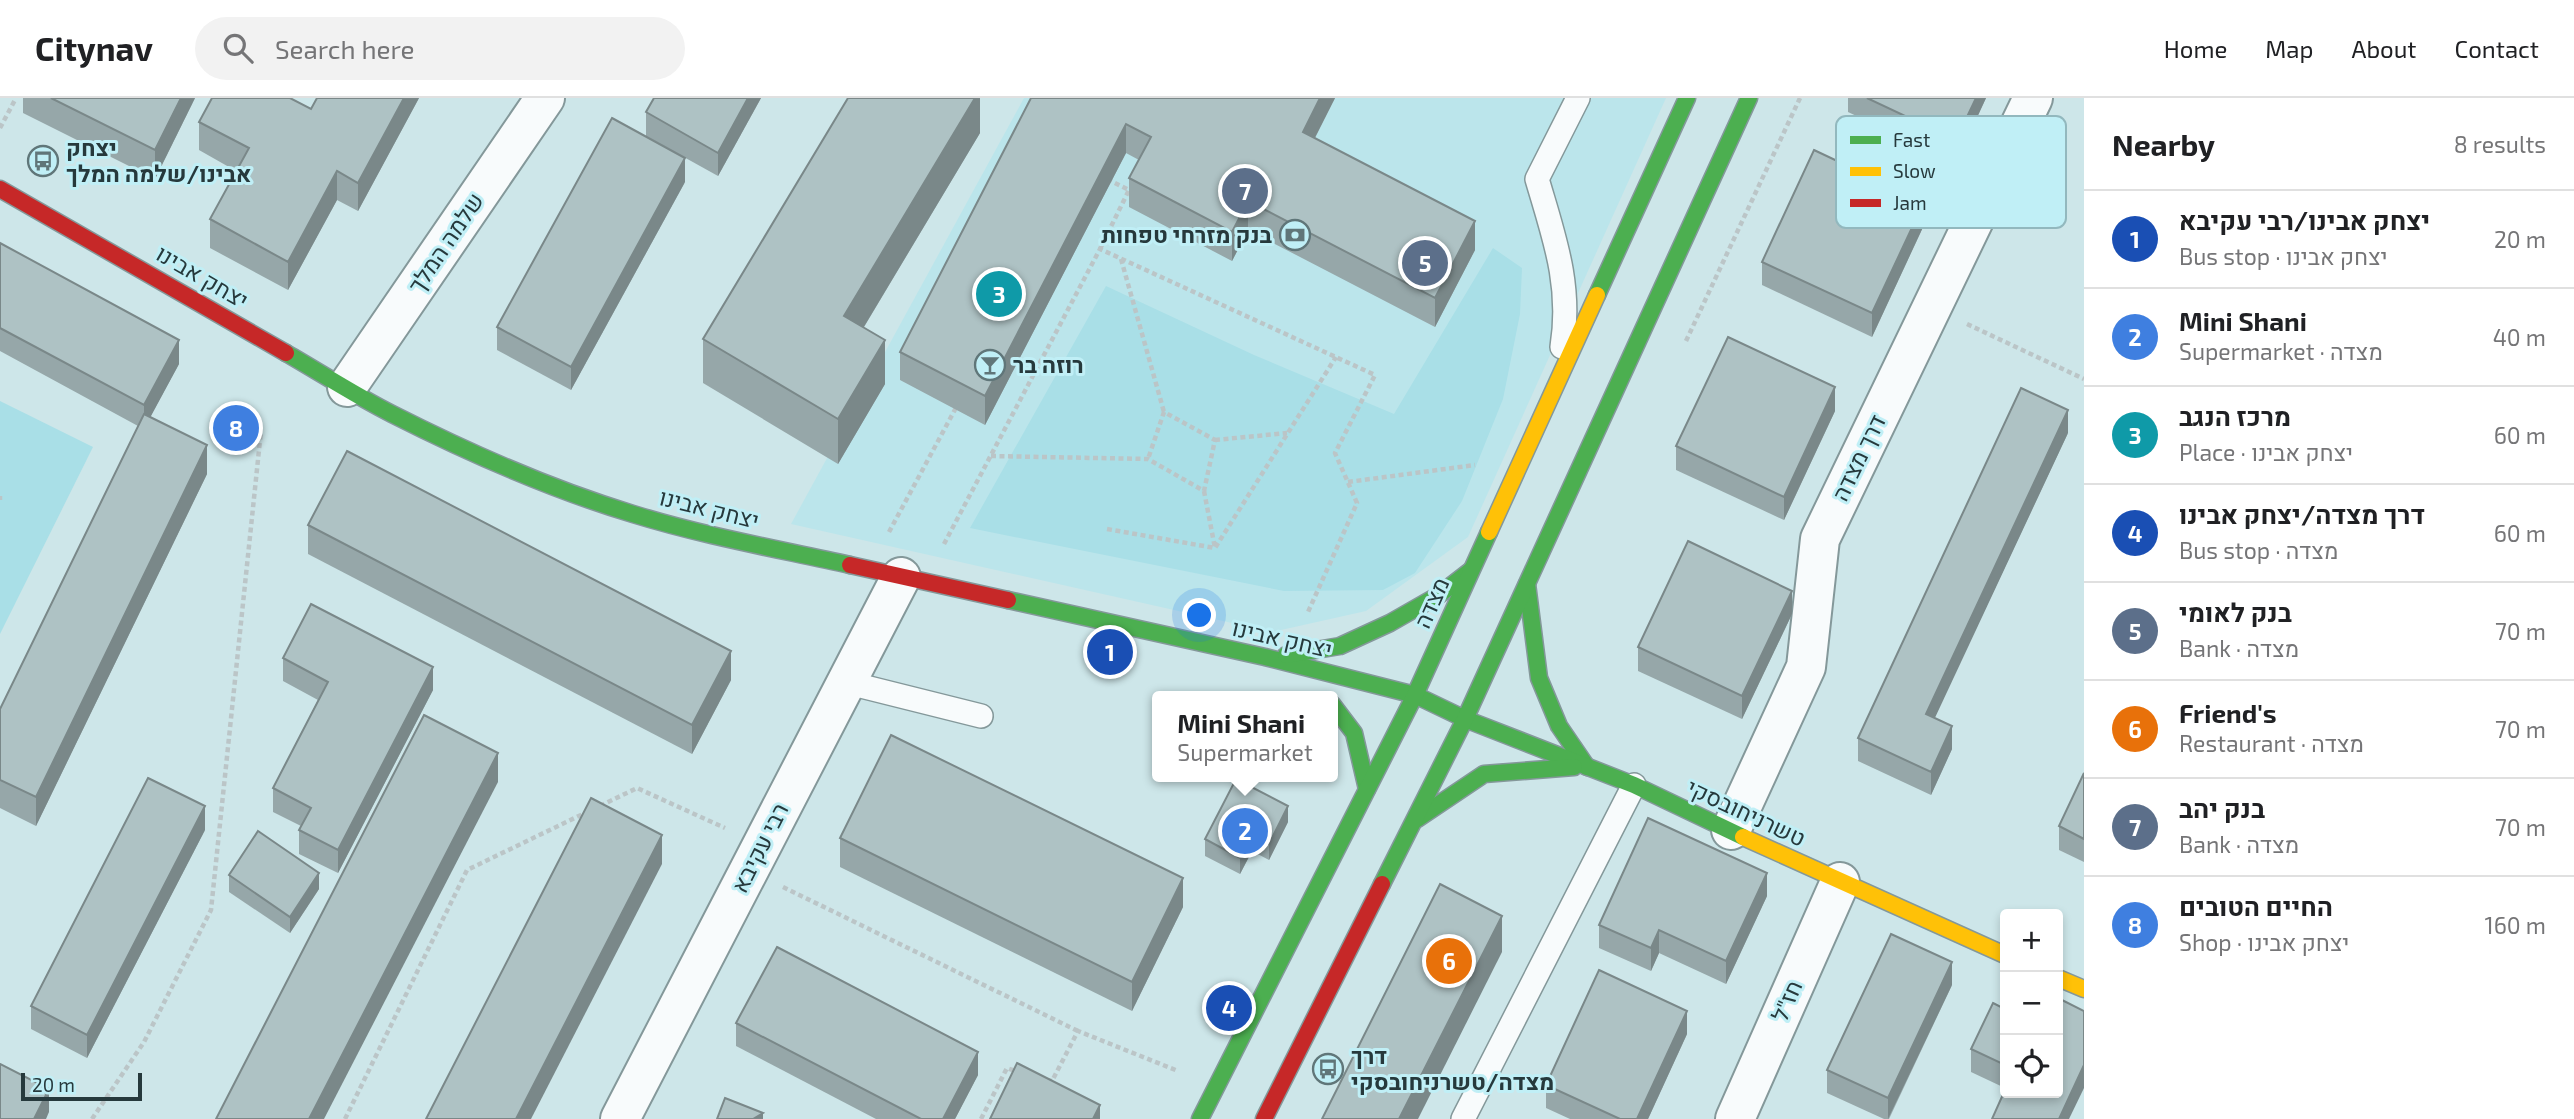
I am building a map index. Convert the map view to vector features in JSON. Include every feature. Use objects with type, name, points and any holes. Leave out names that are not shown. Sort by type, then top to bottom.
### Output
[{"type":"main road","name":"מצדה","points":[[1200,1119],[1415,695],[1687,98]]},
{"type":"main road","points":[[1264,1119],[1465,719],[1749,98]]},
{"type":"main road","name":"יצחק אבינו","points":[[0,189],[390,413],[490,461],[633,514],[1265,657],[1415,695],[1465,719]]},
{"type":"main road","points":[[1265,657],[1340,646],[1439,595],[1472,570]]},
{"type":"main road","points":[[1527,584],[1539,678],[1559,726],[1587,767]]},
{"type":"main road","points":[[1265,657],[1299,681]]},
{"type":"main road","points":[[1338,712],[1354,733],[1367,789]]},
{"type":"main road","name":"טשרניחובסקי","points":[[1465,719],[1634,785],[1840,882],[2000,953]]},
{"type":"main road","points":[[1416,820],[1484,774],[1538,768],[1587,767]]},
{"type":"main road","points":[[2063,980],[2084,989]]},
{"type":"street","name":"שלמה המלך","points":[[347,387],[545,98]]},
{"type":"street","name":"דרך מצדה","points":[[2024,116],[2033,98]]},
{"type":"street","name":"דרך מצדה","points":[[1731,830],[1806,667],[1820,539],[1970,228]]},
{"type":"street","name":"רבי עקיבא","points":[[620,1119],[898,576]]},
{"type":"street","name":"חז\"ל","points":[[1735,1119],[1840,882]]},
{"type":"lane","points":[[1556,387],[1566,326],[1563,269],[1537,179],[1578,98]]},
{"type":"lane","points":[[845,682],[981,716]]},
{"type":"lane","points":[[1463,1119],[1634,785]]},
{"type":"path","points":[[0,128],[16,98]]},
{"type":"path","points":[[898,576],[990,456],[1129,190],[1095,173]]},
{"type":"path","points":[[1100,249],[1375,374],[1335,453],[1357,503],[1288,654]]},
{"type":"path","points":[[1121,258],[1164,412],[1148,459]]},
{"type":"path","points":[[1932,307],[2084,379]]},
{"type":"path","points":[[1214,548],[1336,357]]},
{"type":"path","points":[[898,576],[960,399]]},
{"type":"path","points":[[1164,412],[1214,440],[1288,433]]},
{"type":"path","points":[[92,1119],[144,1042],[211,910],[261,431]]},
{"type":"path","points":[[1214,440],[1204,491],[1214,548]]},
{"type":"path","points":[[990,456],[1148,459],[1204,491]]},
{"type":"path","points":[[1348,482],[1523,458]]},
{"type":"path","points":[[1107,529],[1214,548]]},
{"type":"path","points":[[345,1119],[467,870],[637,788],[755,857],[1078,1031],[1216,1087]]},
{"type":"path","points":[[1041,1078],[1052,1081],[1078,1031]]},
{"type":"path","points":[[981,1119],[1007,1068],[1030,1075]]},
{"type":"shaded area","points":[[1024,98],[1666,98],[1468,537],[1366,611],[1272,632],[791,524]]},
{"type":"shaded area","points":[[1493,248],[1522,268],[1520,314],[1503,399],[1462,501],[1415,573],[1383,590],[1284,591],[970,528],[1106,286],[1254,355],[1394,414]]},
{"type":"shaded area","points":[[0,401],[93,447],[0,634]]},
{"type":"building","points":[[51,98],[181,98],[155,150]]},
{"type":"building","points":[[212,98],[290,98],[311,109],[317,98],[404,98],[358,183],[337,171],[288,262],[210,219],[249,148],[199,122]]},
{"type":"building","points":[[654,98],[748,98],[718,153],[646,112]]},
{"type":"building","points":[[848,98],[975,98],[844,316],[885,340],[838,419],[703,339]]},
{"type":"building","points":[[1031,98],[1320,98],[1303,132],[1475,221],[1435,298],[1248,201],[1232,232],[1129,178],[1151,137],[1126,124],[985,396],[900,352]]},
{"type":"building","points":[[1867,98],[1976,98],[1967,116],[1905,116]]},
{"type":"building","points":[[612,118],[685,158],[571,367],[497,327]]},
{"type":"building","points":[[1814,150],[1836,160],[1836,228],[1912,228],[1872,313],[1762,262]]},
{"type":"building","points":[[0,243],[179,340],[144,405],[0,328]]},
{"type":"building","points":[[1728,337],[1835,387],[1784,497],[1676,446]]},
{"type":"building","points":[[2021,388],[2068,410],[1926,714],[1952,726],[1931,772],[1858,738]]},
{"type":"building","points":[[144,414],[207,445],[36,797],[0,780],[0,709]]},
{"type":"building","points":[[347,451],[731,651],[692,725],[308,525]]},
{"type":"building","points":[[1688,541],[1792,591],[1742,696],[1638,647]]},
{"type":"building","points":[[311,604],[433,667],[338,850],[299,830],[311,808],[273,788],[328,682],[283,658]]},
{"type":"building","points":[[424,715],[498,753],[309,1119],[216,1119]]},
{"type":"building","points":[[891,735],[1183,878],[1132,982],[840,838]]},
{"type":"building","points":[[2084,773],[2084,839],[2059,826]]},
{"type":"building","points":[[148,778],[205,806],[87,1035],[31,1006]]},
{"type":"building","points":[[1234,782],[1242,782],[1288,806],[1269,844],[1252,835],[1240,858],[1205,839]]},
{"type":"building","points":[[591,798],[662,835],[516,1119],[426,1119]]},
{"type":"building","points":[[1648,818],[1767,873],[1726,961],[1659,930],[1651,948],[1599,925]]},
{"type":"building","points":[[258,831],[319,873],[290,917],[229,875]]},
{"type":"building","points":[[1440,884],[1502,916],[1399,1119],[1322,1119]]},
{"type":"building","points":[[1891,934],[1952,962],[1888,1098],[1827,1070]]},
{"type":"building","points":[[777,947],[978,1052],[943,1119],[921,1119],[736,1023]]},
{"type":"building","points":[[1599,970],[1687,1011],[1637,1119],[1620,1119],[1546,1085]]},
{"type":"building","points":[[2063,1000],[2084,1011],[2084,1065],[2059,1119],[1992,1119],[2001,1098],[2063,1098]]},
{"type":"building","points":[[1993,1003],[2000,1006],[2000,1063],[1971,1049]]},
{"type":"building","points":[[1017,1063],[1100,1105],[1093,1119],[990,1119]]},
{"type":"building","points":[[0,1064],[49,1089],[34,1119],[0,1119]]},
{"type":"building","points":[[725,1098],[763,1113],[753,1119],[717,1119]]},
{"type":"traffic: fast","points":[[1597,295],[1687,98]]},
{"type":"traffic: fast","points":[[1382,884],[1465,719],[1749,98]]},
{"type":"traffic: fast","points":[[286,353],[365,400],[421,428],[480,456],[571,493],[687,529],[850,565]]},
{"type":"traffic: fast","points":[[1200,1119],[1415,695],[1489,532]]},
{"type":"traffic: fast","points":[[1286,655],[1340,646],[1390,623],[1439,595],[1470,571]]},
{"type":"traffic: fast","points":[[1527,584],[1539,678],[1559,726],[1587,767]]},
{"type":"traffic: fast","points":[[1008,600],[1265,657],[1415,695],[1465,719],[1634,785],[1743,837]]},
{"type":"traffic: fast","points":[[1338,712],[1354,733],[1367,789]]},
{"type":"traffic: fast","points":[[1417,819],[1484,774],[1574,767]]},
{"type":"traffic: slow","points":[[1489,532],[1597,295]]},
{"type":"traffic: slow","points":[[1743,837],[2000,953]]},
{"type":"traffic: slow","points":[[2063,980],[2084,989]]},
{"type":"traffic: jam","points":[[0,189],[286,353]]},
{"type":"traffic: jam","points":[[850,565],[1008,600]]},
{"type":"traffic: jam","points":[[1264,1119],[1382,884]]},
{"type":"place","name":"יצחק אבינו/שלמה המלך","points":[[43,161]]},
{"type":"place","name":"בנק יהב","points":[[1245,191]]},
{"type":"place","name":"בנק מזרחי טפחות","points":[[1295,235]]},
{"type":"place","name":"בנק לאומי","points":[[1425,263]]},
{"type":"place","name":"מרכז הנגב","points":[[999,294]]},
{"type":"place","name":"רוזה בר","points":[[990,365]]},
{"type":"place","name":"החיים הטובים","points":[[236,428]]},
{"type":"place","name":"יצחק אבינו/רבי עקיבא","points":[[1110,652]]},
{"type":"place","name":"Mini Shani","points":[[1245,831]]},
{"type":"place","name":"Friend's","points":[[1449,961]]},
{"type":"place","name":"דרך מצדה/יצחק אבינו","points":[[1229,1008]]},
{"type":"place","name":"דרך מצדה/טשרניחובסקי","points":[[1328,1069]]}]
